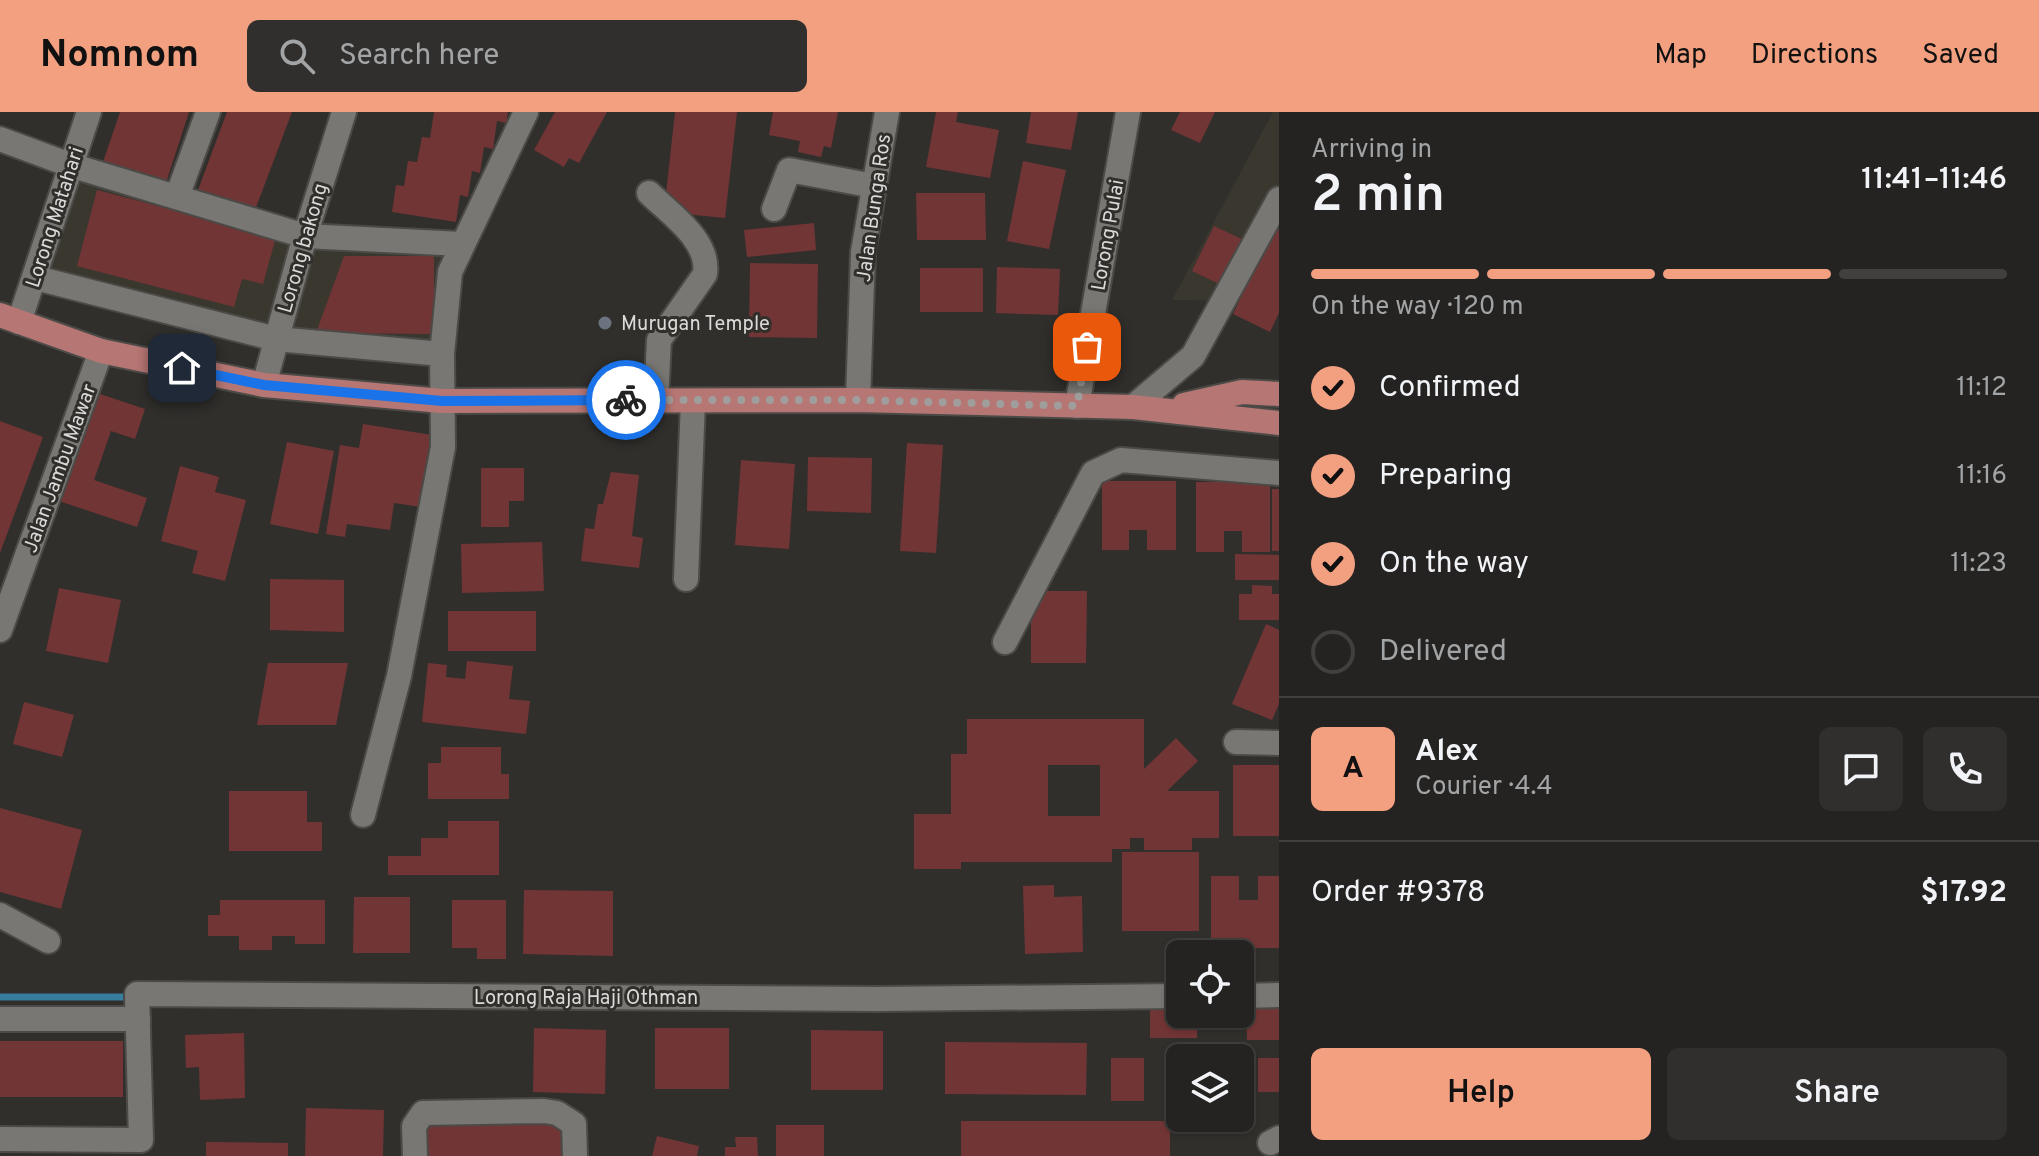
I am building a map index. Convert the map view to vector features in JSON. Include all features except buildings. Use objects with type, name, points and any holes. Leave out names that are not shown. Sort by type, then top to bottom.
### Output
[{"type":"main road","points":[[10,318],[101,351],[264,385],[442,401],[858,400],[1133,407],[1279,423]]},
{"type":"main road","points":[[1170,409],[1242,392],[1279,387]]},
{"type":"main road","points":[[1242,392],[1279,394]]},
{"type":"street","name":"Lorong Matahari","points":[[10,318],[36,278],[89,112]]},
{"type":"street","points":[[177,197],[208,112]]},
{"type":"street","name":"Lorong bakong","points":[[264,385],[305,236],[344,112]]},
{"type":"street","points":[[363,815],[399,676],[443,447],[442,354],[450,272],[526,112]]},
{"type":"street","name":"Jalan Bunga Ros","points":[[858,400],[863,252],[887,112]]},
{"type":"street","name":"Lorong Pulai","points":[[1077,406],[1128,112]]},
{"type":"street","points":[[0,139],[70,165],[305,236],[461,244]]},
{"type":"street","points":[[774,209],[789,170],[874,186]]},
{"type":"street","points":[[649,193],[698,243],[706,265],[705,274],[659,340],[656,400]]},
{"type":"street","points":[[1133,407],[1193,356],[1279,199]]},
{"type":"street","points":[[36,278],[276,339],[442,354]]},
{"type":"street","name":"Jalan Jambu Mawar","points":[[0,630],[101,351]]},
{"type":"street","points":[[686,579],[693,401]]},
{"type":"street","points":[[1005,642],[1093,473],[1121,460],[1279,473]]},
{"type":"street","points":[[1236,742],[1279,743]]},
{"type":"street","points":[[0,915],[48,941]]},
{"type":"street","name":"Lorong Raja Haji Othman","points":[[138,1019],[137,994],[863,999],[1166,996]]},
{"type":"street","points":[[1254,996],[1279,995]]},
{"type":"street","points":[[0,1019],[138,1019],[141,1140],[45,1148],[0,1139]]},
{"type":"street","points":[[415,1156],[414,1126],[423,1113],[544,1111],[557,1113],[574,1124],[575,1156]]},
{"type":"shaded area","points":[[1273,112],[1279,112],[1279,301],[1172,300]]},
{"type":"shaded area","points":[[73,171],[202,211],[443,250],[436,344],[287,330],[49,272]]},
{"type":"waterway","points":[[0,997],[123,997]]},
{"type":"way so far","points":[[626,400],[858,400],[1077,406],[1087,347]]},
{"type":"place","name":"Murugan Temple","points":[[605,323]]},
{"type":"route","points":[[182,368],[264,385],[442,401],[626,400]]}]
